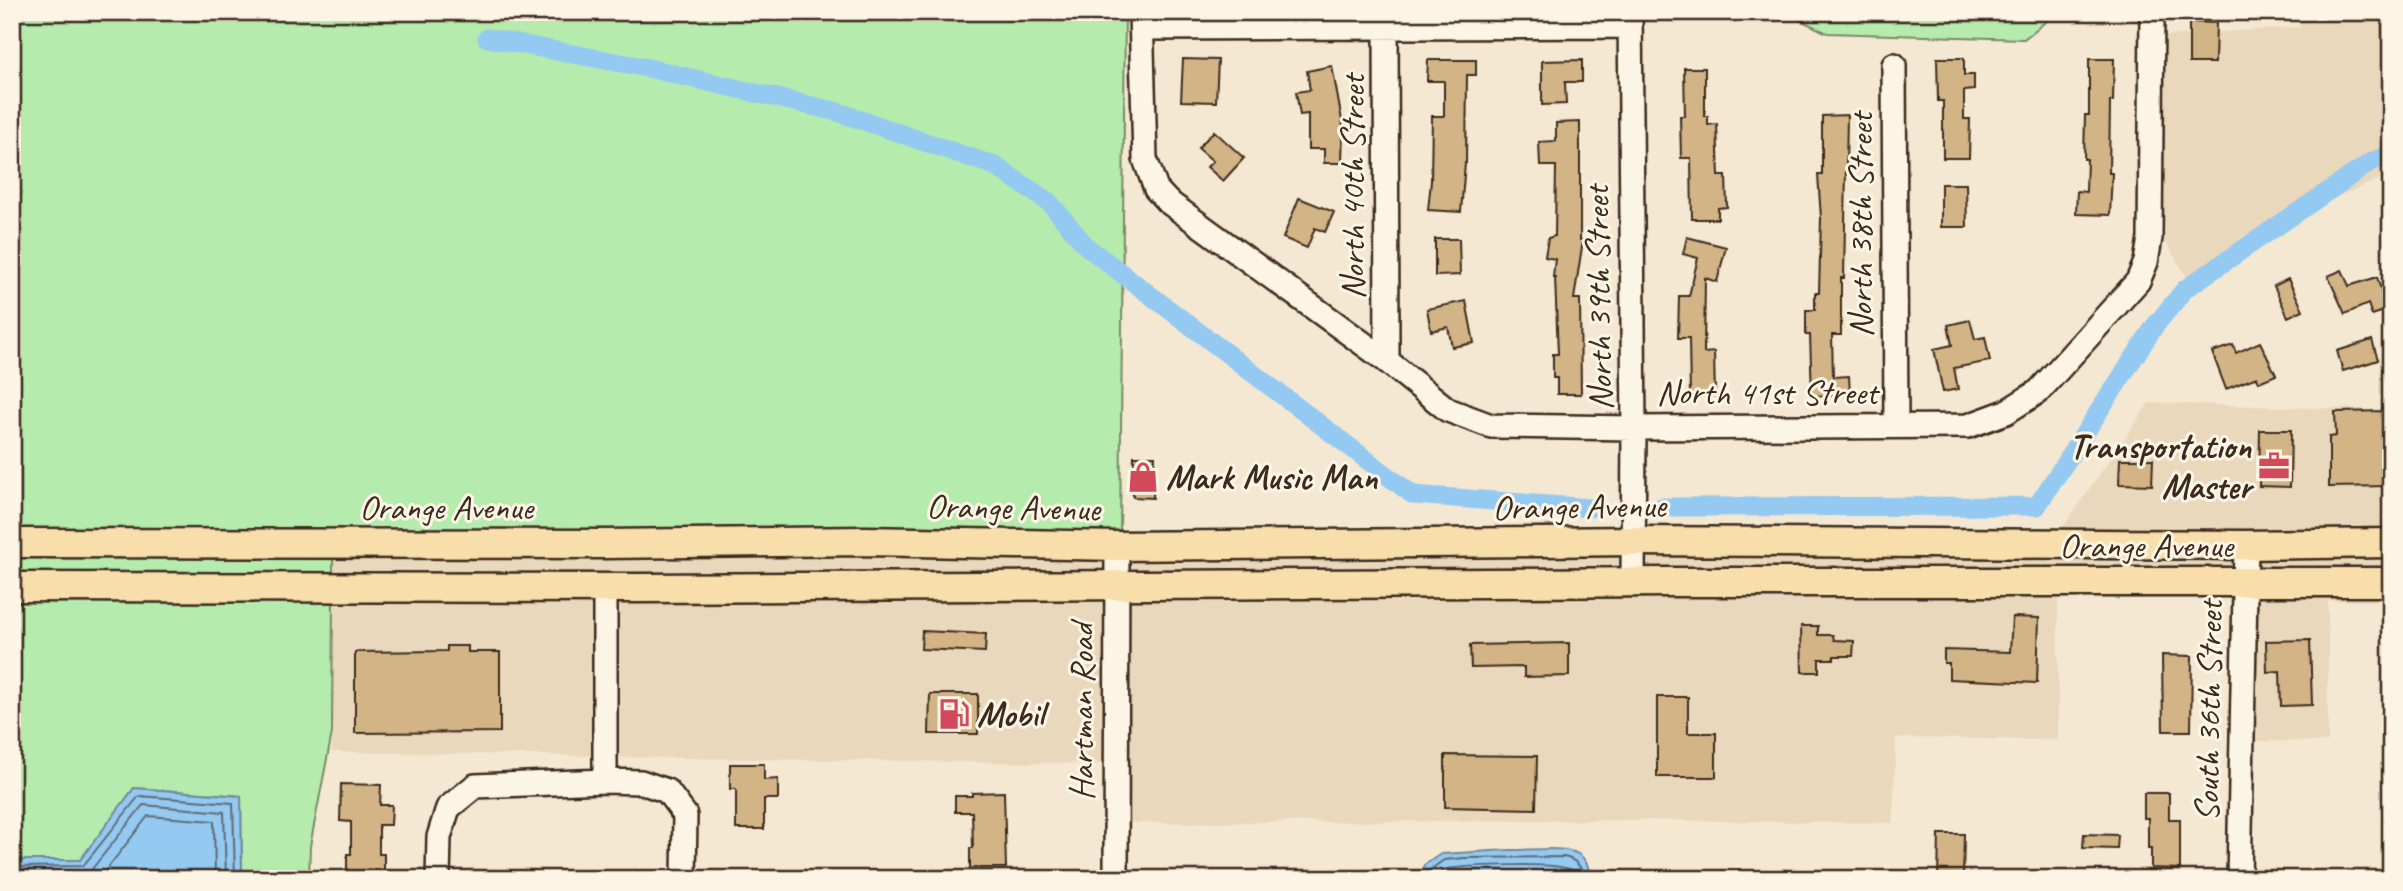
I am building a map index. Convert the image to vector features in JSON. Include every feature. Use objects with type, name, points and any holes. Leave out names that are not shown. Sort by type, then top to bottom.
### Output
[{"type":"main road","name":"Orange Avenue","points":[[12,543],[527,544],[866,541],[1117,546],[1633,541],[2246,545],[2391,543]]},
{"type":"main road","points":[[339,587],[341,577],[350,565],[358,558],[371,555],[511,554],[527,544]]},
{"type":"main road","name":"Orange Avenue","points":[[12,587],[604,588],[1633,582],[2391,582]]},
{"type":"street","name":"North 41st Street","points":[[1141,20],[1145,159],[1156,189],[1167,201],[1387,361],[1448,410],[1491,426],[1968,426],[2006,412],[2039,391],[2138,281],[2146,262],[2150,238],[2152,12]]},
{"type":"street","points":[[1141,20],[1630,19]]},
{"type":"street","name":"North 39th Street","points":[[1630,19],[1633,582]]},
{"type":"street","name":"North 40th Street","points":[[1386,20],[1387,361]]},
{"type":"street","name":"North 38th Street","points":[[1894,65],[1896,426]]},
{"type":"street","name":"South 36th Street","points":[[2239,879],[2246,545]]},
{"type":"street","name":"Hartman Road","points":[[1116,879],[1117,546]]},
{"type":"street","points":[[604,588],[604,781]]},
{"type":"street","points":[[438,879],[439,838],[448,808],[475,786],[604,781],[641,782],[667,790],[685,815],[684,879]]},
{"type":"shaded area","points":[[2300,12],[2391,12],[2391,174],[2241,238],[2195,290],[2161,235],[2162,36],[2300,27]]},
{"type":"shaded area","points":[[2149,403],[2391,410],[2391,533],[2059,533]]},
{"type":"shaded area","points":[[2391,553],[2391,572],[2254,571],[2255,555]]},
{"type":"shaded area","points":[[998,554],[1108,556],[1108,576],[333,577],[333,557]]},
{"type":"shaded area","points":[[1624,554],[1624,572],[1126,576],[1126,556]]},
{"type":"shaded area","points":[[1642,554],[2237,554],[2236,571],[1642,572]]},
{"type":"shaded area","points":[[2236,591],[2235,599],[2058,599],[2058,740],[1896,738],[1893,823],[1641,820],[1125,823],[1126,596]]},
{"type":"shaded area","points":[[2254,591],[2391,592],[2391,601],[2328,601],[2328,742],[2251,741]]},
{"type":"shaded area","points":[[1108,597],[1107,764],[614,757],[614,598]]},
{"type":"shaded area","points":[[333,598],[595,598],[595,756],[332,752]]},
{"type":"green space","points":[[12,12],[1125,12],[1120,535],[12,533]]},
{"type":"green space","points":[[1784,12],[2049,12],[2049,19],[2024,39],[1827,33]]},
{"type":"green space","points":[[12,553],[333,557],[333,577],[12,577]]},
{"type":"green space","points":[[12,597],[333,598],[332,733],[310,846],[309,879],[242,879],[241,796],[134,788],[80,861],[12,860]]},
{"type":"water","points":[[134,788],[241,796],[242,879],[12,879],[12,860],[80,860]]},
{"type":"water","points":[[1509,850],[1572,851],[1586,861],[1591,879],[1421,879],[1424,865],[1441,854]]},
{"type":"building","points":[[2189,22],[2216,23],[2215,63],[2189,63]]},
{"type":"building","points":[[1937,58],[1964,58],[1964,75],[1974,75],[1974,90],[1964,91],[1964,119],[1970,119],[1969,158],[1943,158],[1943,101],[1938,101]]},
{"type":"building","points":[[1183,59],[1218,60],[1216,102],[1181,101]]},
{"type":"building","points":[[2089,59],[2114,59],[2113,101],[2110,101],[2110,215],[2076,214],[2077,191],[2086,192],[2087,159],[2084,159],[2085,115],[2089,115]]},
{"type":"building","points":[[1428,60],[1476,60],[1476,75],[1467,75],[1466,163],[1461,212],[1428,210],[1432,116],[1444,116],[1444,81],[1427,81]]},
{"type":"building","points":[[1582,60],[1582,82],[1565,82],[1566,104],[1542,105],[1542,61]]},
{"type":"building","points":[[1332,66],[1343,126],[1342,163],[1324,163],[1324,149],[1308,149],[1308,114],[1300,115],[1296,92],[1310,90],[1307,71]]},
{"type":"building","points":[[1684,68],[1705,68],[1705,116],[1708,116],[1708,125],[1717,124],[1719,176],[1726,176],[1727,207],[1718,208],[1718,219],[1692,219],[1691,158],[1681,158],[1680,116],[1685,116]]},
{"type":"building","points":[[1847,115],[1841,335],[1832,335],[1833,377],[1849,376],[1850,395],[1812,396],[1810,335],[1806,335],[1806,310],[1815,310],[1815,293],[1819,293],[1821,218],[1818,175],[1822,175],[1822,116]]},
{"type":"building","points":[[1580,122],[1580,240],[1583,240],[1574,299],[1580,299],[1581,394],[1557,394],[1557,378],[1553,378],[1553,354],[1558,354],[1553,277],[1555,259],[1545,257],[1548,238],[1555,236],[1556,166],[1540,166],[1539,142],[1556,141],[1556,123]]},
{"type":"building","points":[[1214,131],[1244,158],[1223,181],[1207,167],[1213,161],[1198,148]]},
{"type":"building","points":[[1941,184],[1966,184],[1967,227],[1941,227]]},
{"type":"building","points":[[1299,198],[1334,212],[1325,232],[1315,228],[1307,248],[1283,238]]},
{"type":"building","points":[[1687,237],[1726,247],[1717,282],[1705,278],[1704,353],[1714,352],[1715,396],[1690,396],[1689,338],[1678,338],[1679,296],[1689,296],[1698,258],[1683,254]]},
{"type":"building","points":[[1435,239],[1459,239],[1460,275],[1435,276]]},
{"type":"building","points":[[2342,270],[2349,286],[2377,277],[2387,310],[2372,315],[2368,304],[2345,314],[2328,276]]},
{"type":"building","points":[[2288,279],[2303,310],[2288,317],[2274,286]]},
{"type":"building","points":[[1466,301],[1474,343],[1452,347],[1448,327],[1431,331],[1427,309]]},
{"type":"building","points":[[1970,320],[1975,339],[1985,337],[1990,361],[1954,368],[1958,389],[1943,392],[1934,349],[1952,345],[1948,325]]},
{"type":"building","points":[[2372,340],[2378,360],[2343,371],[2337,351]]},
{"type":"building","points":[[2260,342],[2276,375],[2259,382],[2257,377],[2226,389],[2212,352],[2233,345],[2236,353]]},
{"type":"building","points":[[2391,411],[2391,486],[2329,487],[2329,437],[2336,436],[2335,412]]},
{"type":"building","points":[[2260,430],[2291,430],[2290,487],[2259,486]]},
{"type":"building","points":[[1134,456],[1155,456],[1153,498],[1133,497]]},
{"type":"building","points":[[2120,459],[2153,459],[2152,485],[2119,484]]},
{"type":"building","points":[[2012,617],[2039,618],[2037,683],[1949,679],[1949,663],[1944,663],[1944,650],[2010,652]]},
{"type":"building","points":[[1801,626],[1818,626],[1818,635],[1833,635],[1834,640],[1854,641],[1853,656],[1819,659],[1819,672],[1802,672]]},
{"type":"building","points":[[922,631],[986,634],[985,652],[921,649]]},
{"type":"building","points":[[2310,640],[2312,705],[2281,706],[2280,671],[2267,672],[2266,641]]},
{"type":"building","points":[[1569,643],[1569,676],[1524,677],[1524,667],[1471,668],[1470,645]]},
{"type":"building","points":[[447,646],[468,646],[468,652],[500,652],[500,732],[355,733],[355,652],[447,651]]},
{"type":"building","points":[[2162,655],[2192,656],[2191,731],[2163,731]]},
{"type":"building","name":"Mobil","points":[[930,694],[978,694],[978,734],[929,734]]},
{"type":"building","points":[[1657,697],[1688,697],[1688,733],[1716,733],[1716,777],[1657,777]]},
{"type":"building","points":[[1445,755],[1537,756],[1536,809],[1445,807]]},
{"type":"building","points":[[730,764],[764,764],[764,780],[778,779],[778,799],[764,799],[764,829],[736,829],[736,789],[730,789]]},
{"type":"building","points":[[341,784],[381,785],[380,805],[392,805],[391,825],[379,825],[379,854],[384,854],[384,877],[347,879],[347,854],[351,854],[351,822],[340,821]]},
{"type":"building","points":[[1004,792],[1006,868],[970,868],[970,848],[973,848],[972,812],[955,812],[955,796]]},
{"type":"building","points":[[2144,793],[2169,793],[2169,819],[2180,819],[2180,869],[2151,868],[2148,818],[2144,818]]},
{"type":"building","points":[[1939,834],[1964,834],[1963,879],[1938,879]]},
{"type":"building","points":[[2084,834],[2118,835],[2117,849],[2083,848]]},
{"type":"waterway","points":[[487,38],[648,68],[838,112],[995,166],[1050,203],[1087,247],[1413,495],[1590,508]]},
{"type":"waterway","points":[[1661,507],[2037,506],[2154,327],[2185,289],[2371,162],[2391,154]]},
{"type":"place","name":"Transportation Master","points":[[2274,466]]},
{"type":"place","name":"Mark Music Man","points":[[1143,477]]},
{"type":"place","name":"Mobil","points":[[954,714]]}]
